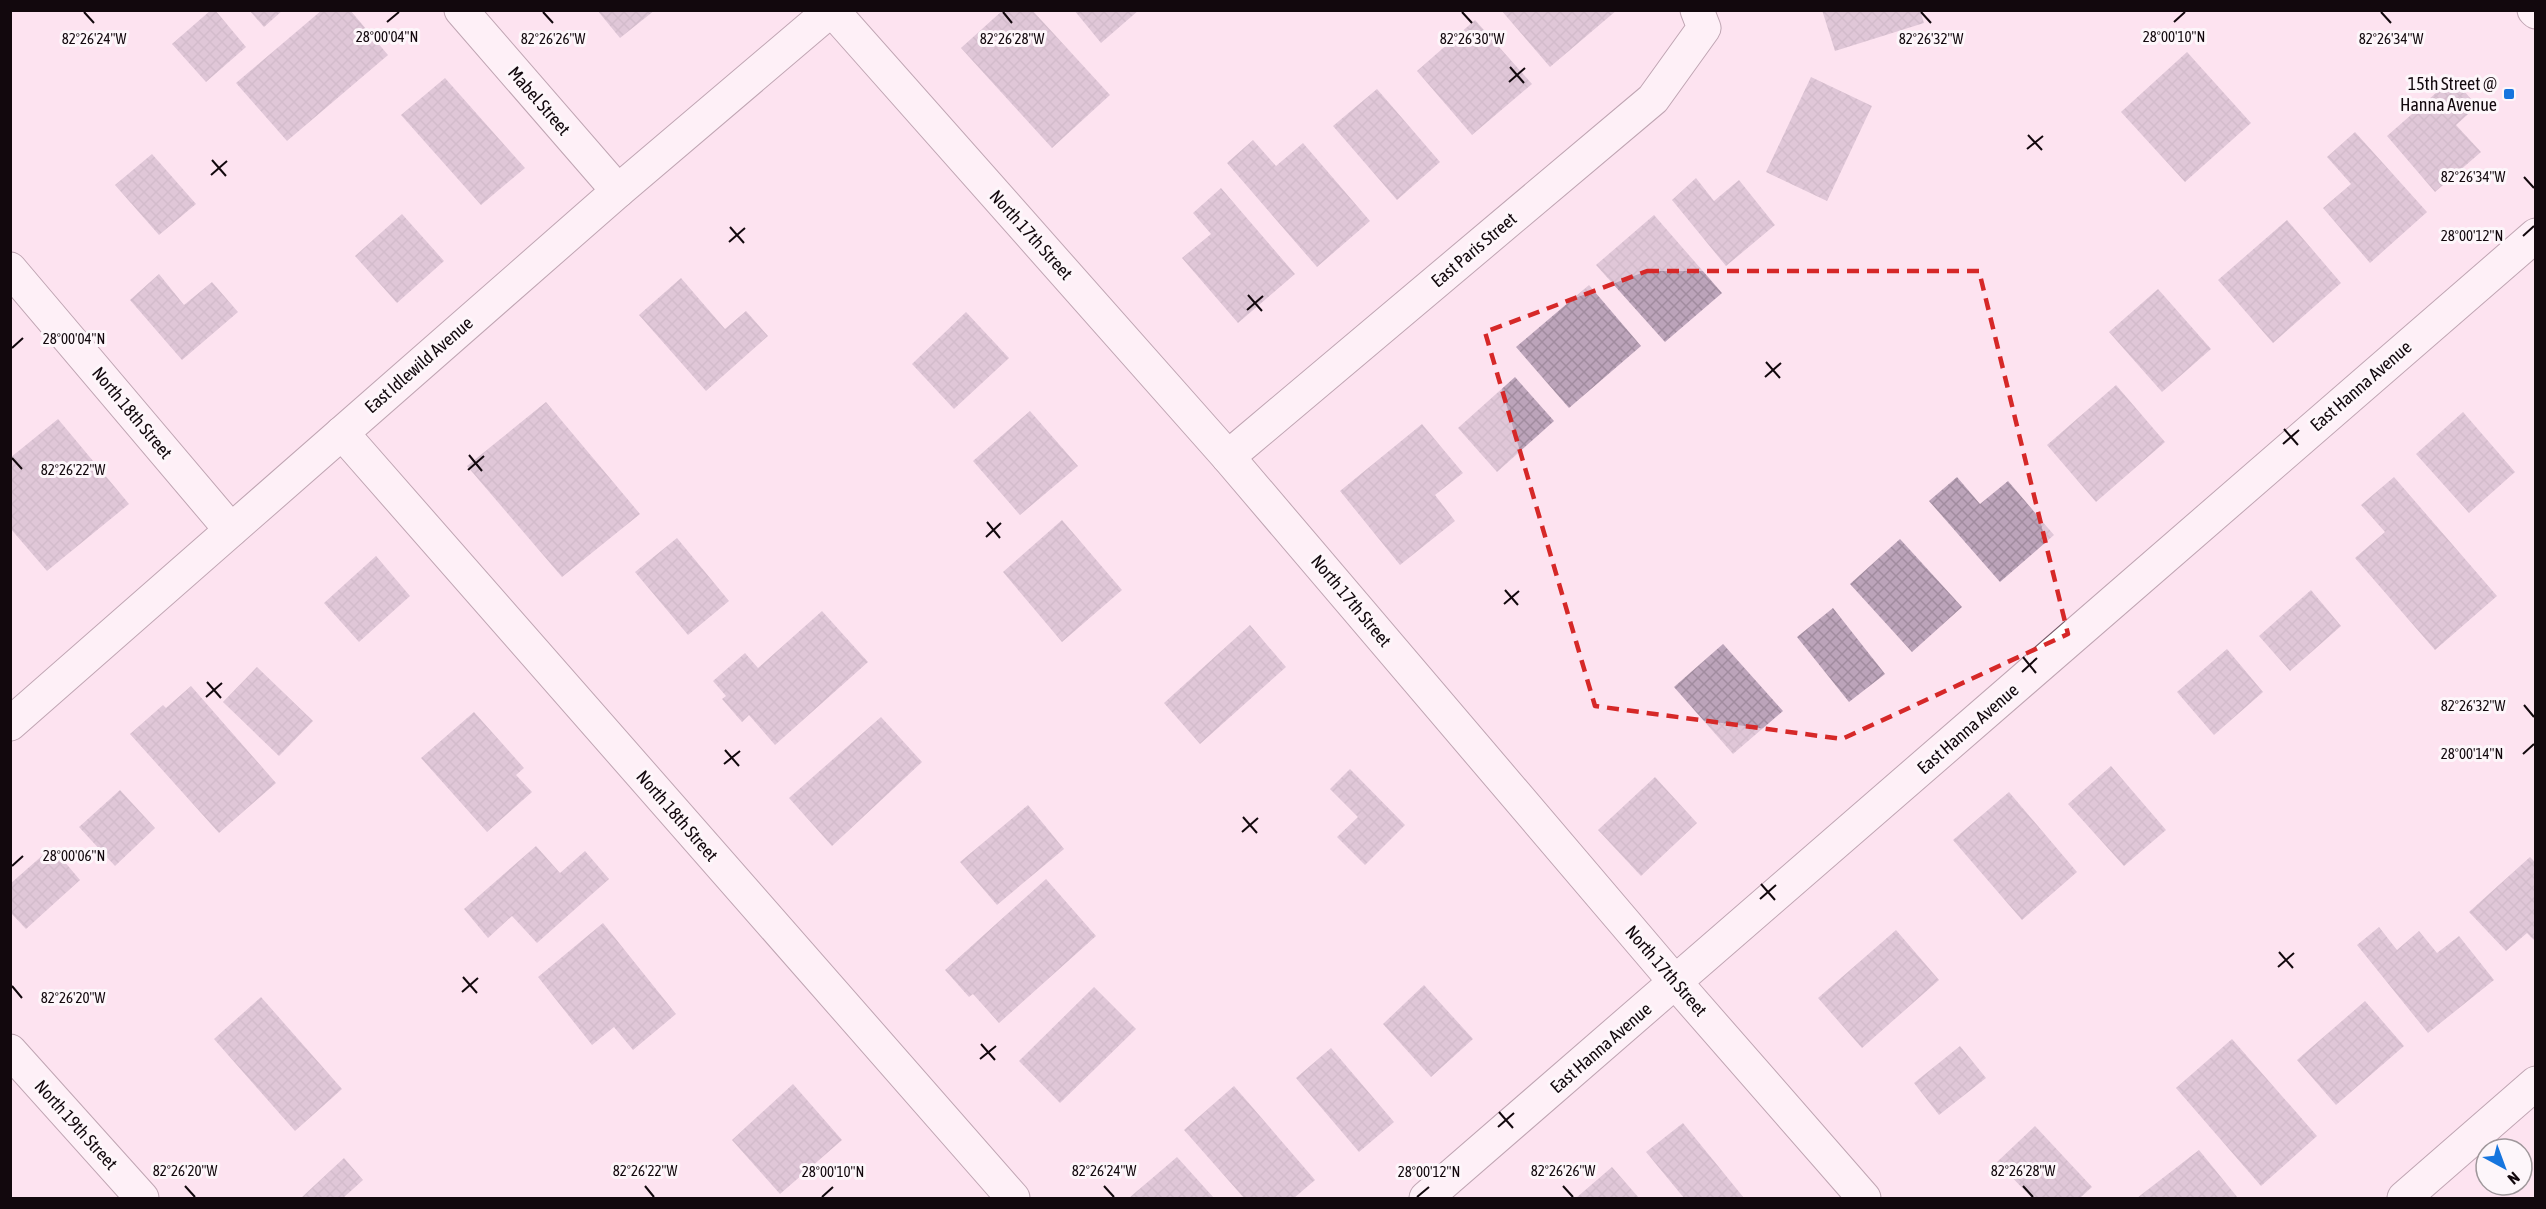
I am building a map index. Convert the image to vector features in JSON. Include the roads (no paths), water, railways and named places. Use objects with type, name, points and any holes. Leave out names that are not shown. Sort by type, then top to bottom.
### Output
[{"type":"street","name":"Mabel Street","points":[[461,10],[618,191]]},
{"type":"street","name":"East Idlewild Avenue","points":[[10,724],[618,191],[831,10]]},
{"type":"street","name":"North 17th Street","points":[[831,10],[1228,457],[1676,983],[1863,1198]]},
{"type":"street","name":"East Paris Street","points":[[1228,457],[1653,99],[1701,19]]},
{"type":"street","name":"East Hanna Avenue","points":[[1426,1198],[2535,235]]},
{"type":"street","name":"North 18th Street","points":[[10,269],[231,530]]},
{"type":"street","name":"North 18th Street","points":[[342,433],[1013,1198]]},
{"type":"street","name":"North 19th Street","points":[[10,1052],[142,1198]]},
{"type":"street","points":[[2404,1198],[2535,1083]]},
{"type":"place","name":"15th Street @ Hanna Avenue","points":[[2509,94]]}]
